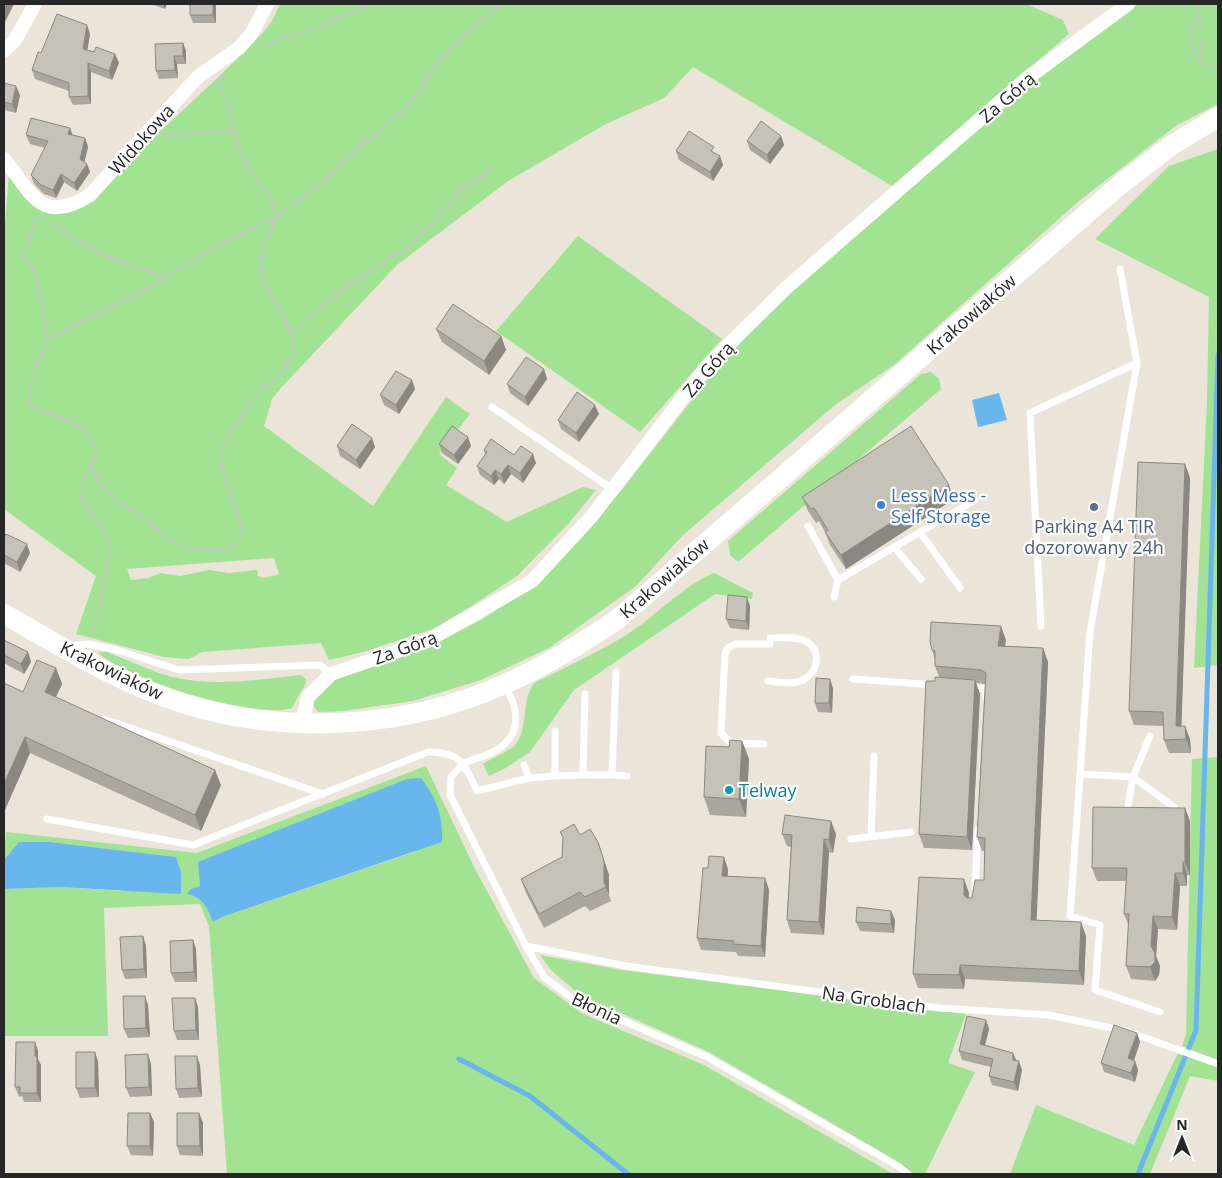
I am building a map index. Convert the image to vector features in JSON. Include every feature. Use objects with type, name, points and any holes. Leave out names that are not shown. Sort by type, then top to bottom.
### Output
[{"type":"main road","name":"Krakowiaków","points":[[4,614],[128,682],[180,702],[262,720],[302,723],[356,721],[401,716],[504,685],[567,652],[619,618],[1121,184],[1172,145],[1218,117]]},
{"type":"street","points":[[4,51],[14,40],[35,4]]},
{"type":"street","name":"Widokowa","points":[[41,208],[65,208],[90,195],[182,92],[239,48],[252,33],[267,4]]},
{"type":"street","name":"Za Górą","points":[[302,723],[308,697],[331,674],[427,641],[532,581],[592,516],[707,366],[786,288],[1026,79],[1128,4]]},
{"type":"street","points":[[4,159],[41,208]]},
{"type":"lane","points":[[1120,269],[1137,363],[1090,632],[1070,916],[1100,925],[1095,990],[1160,1012]]},
{"type":"lane","points":[[1041,626],[1030,413],[1137,363]]},
{"type":"lane","points":[[492,407],[612,489]]},
{"type":"lane","points":[[838,580],[975,500]]},
{"type":"lane","points":[[808,526],[838,580],[834,597]]},
{"type":"lane","points":[[920,532],[960,588]]},
{"type":"lane","points":[[894,547],[921,579]]},
{"type":"lane","points":[[764,744],[731,743],[721,733],[723,660],[728,648],[734,644],[770,641],[805,641],[811,645],[817,660],[815,667],[804,679],[787,683],[768,681]]},
{"type":"lane","points":[[61,646],[88,644],[117,650],[179,670],[320,664],[331,674]]},
{"type":"lane","points":[[612,775],[616,672]]},
{"type":"lane","points":[[853,679],[947,686]]},
{"type":"lane","points":[[464,764],[492,752],[510,739],[515,728],[514,701],[504,685]]},
{"type":"lane","points":[[957,687],[986,689],[985,708]]},
{"type":"lane","points":[[583,775],[585,694]]},
{"type":"lane","points":[[97,717],[324,794]]},
{"type":"lane","points":[[555,731],[555,776]]},
{"type":"lane","points":[[1127,813],[1133,777],[1150,736]]},
{"type":"lane","points":[[47,819],[192,846],[428,752],[448,753],[457,756],[464,764],[477,791],[528,778],[583,775],[627,776]]},
{"type":"lane","points":[[871,837],[874,756]]},
{"type":"lane","name":"Błonia","points":[[464,764],[451,776],[450,796],[544,978],[573,999],[707,1057],[898,1166],[908,1174]]},
{"type":"lane","points":[[524,765],[528,778]]},
{"type":"lane","points":[[1080,774],[1133,777],[1174,807]]},
{"type":"lane","points":[[974,898],[978,823]]},
{"type":"lane","points":[[851,839],[911,832]]},
{"type":"lane","name":"Na Groblach","points":[[526,946],[626,966],[939,1008],[1049,1015],[1126,1031],[1218,1064]]},
{"type":"path","points":[[239,48],[255,48],[289,38],[373,4]]},
{"type":"path","points":[[46,341],[277,216],[317,188],[403,110],[446,52],[480,19],[502,4]]},
{"type":"path","points":[[1198,4],[1203,66]]},
{"type":"path","points":[[1199,18],[1194,23],[1192,47],[1197,62],[1203,66],[1218,68]]},
{"type":"path","points":[[92,466],[95,477],[102,488],[153,524],[162,536],[178,545],[217,550],[233,547],[242,537],[243,526],[221,464],[221,451],[230,434],[258,396],[289,365],[293,350],[290,333],[260,275],[261,256],[277,216],[269,196],[243,160],[233,132],[225,92],[214,66]]},
{"type":"path","points":[[149,130],[178,138],[210,130],[233,132]]},
{"type":"path","points":[[290,333],[356,280],[400,252],[435,222],[463,188],[492,169]]},
{"type":"path","points":[[88,644],[98,619],[109,550],[109,539],[97,520],[83,505],[80,495],[82,482],[92,466],[96,454],[94,442],[86,433],[71,422],[36,408],[30,403],[29,394],[34,367],[46,341],[46,326],[36,274],[24,256],[41,208],[71,238],[109,258],[166,277]]},
{"type":"green space","points":[[280,4],[1026,4],[1063,20],[1069,34],[892,186],[693,67],[664,98],[606,124],[508,181],[397,265],[279,390],[272,399],[264,426],[373,506],[446,397],[470,414],[439,454],[457,468],[446,485],[507,522],[583,487],[596,490],[568,524],[517,576],[433,629],[363,652],[329,660],[321,643],[202,652],[189,659],[164,657],[76,634],[96,576],[4,509],[4,236],[9,174],[18,189],[37,208],[53,213],[63,213],[76,205],[202,93],[270,24]],"holes":[[[274,558],[279,574],[264,578],[258,576],[257,570],[229,573],[209,570],[180,576],[161,573],[148,578],[131,580],[127,569]]]},
{"type":"green space","points":[[1138,4],[1218,4],[1218,104],[1177,125],[1079,201],[894,365],[835,405],[682,536],[636,586],[549,648],[481,680],[413,701],[343,711],[318,712],[312,704],[313,697],[328,681],[430,646],[481,620],[541,580],[621,491],[720,364],[788,293],[1037,80]]},
{"type":"green space","points":[[1218,149],[1218,665],[1194,668],[1207,401],[1209,297],[1095,239],[1169,166]]},
{"type":"green space","points":[[578,236],[722,339],[640,432],[496,331]]},
{"type":"green space","points":[[931,372],[939,379],[941,389],[738,562],[730,555],[728,541],[921,374]]},
{"type":"green space","points":[[714,573],[753,593],[752,599],[715,594],[574,690],[530,752],[504,769],[489,776],[483,764],[511,749],[519,739],[524,724],[527,698],[534,683],[623,637],[690,586]]},
{"type":"green space","points":[[98,652],[107,652],[156,672],[188,680],[236,682],[300,675],[306,679],[306,683],[292,708],[275,710],[251,708],[222,703],[161,685],[112,663]]},
{"type":"green space","points":[[1218,757],[1218,1060],[1182,1046],[1186,1034],[1192,759]]},
{"type":"green space","points":[[426,766],[475,869],[534,978],[583,1014],[704,1065],[893,1174],[227,1174],[209,927],[200,904],[104,908],[108,1036],[4,1036],[4,889],[60,887],[121,891],[176,857],[50,842],[19,842],[4,860],[6,832],[197,853]],"holes":[[[417,851],[222,917],[213,922],[202,901],[188,894],[200,886]]]},
{"type":"green space","points":[[540,955],[622,970],[966,1014],[948,1063],[975,1072],[925,1174],[913,1174],[878,1150],[709,1052],[580,995],[551,970]]},
{"type":"green space","points":[[1178,1053],[1218,1066],[1218,1081],[1190,1076],[1150,1174],[1010,1174],[1036,1105],[1134,1145]]},
{"type":"water","points":[[999,393],[1007,420],[978,427],[972,400]]},
{"type":"water","points":[[421,778],[438,808],[442,842],[222,917],[213,922],[207,908],[201,901],[187,894],[191,889],[200,886],[198,862],[407,779]]},
{"type":"water","points":[[19,842],[50,842],[176,857],[181,872],[181,894],[60,887],[4,889],[4,860]]},
{"type":"building","points":[[190,4],[213,4],[213,15],[190,15]]},
{"type":"building","points":[[57,14],[87,25],[83,49],[94,52],[96,47],[115,54],[109,71],[88,63],[88,96],[69,97],[69,83],[32,70],[38,52],[41,53]]},
{"type":"building","points":[[183,43],[183,56],[174,56],[175,70],[156,71],[155,44]]},
{"type":"building","points":[[4,83],[16,86],[12,104],[4,102]]},
{"type":"building","points":[[31,118],[70,128],[68,134],[85,138],[80,159],[87,164],[74,183],[61,174],[53,190],[41,185],[31,175],[48,141],[26,135]]},
{"type":"building","points":[[761,121],[781,136],[767,155],[747,141]]},
{"type":"building","points":[[689,131],[714,147],[711,151],[720,156],[710,172],[676,151]]},
{"type":"building","points":[[453,304],[501,336],[484,361],[436,329]]},
{"type":"building","points":[[526,357],[544,369],[525,397],[507,384]]},
{"type":"building","points":[[396,371],[412,380],[396,405],[380,395]]},
{"type":"building","points":[[577,392],[595,405],[576,433],[558,420]]},
{"type":"building","points":[[352,424],[372,438],[356,460],[337,446]]},
{"type":"building","points":[[452,426],[468,437],[454,455],[439,444]]},
{"type":"building","name":"Less Mess - Self Storage","points":[[911,426],[949,485],[841,555],[825,532],[828,530],[814,508],[811,509],[802,497]]},
{"type":"building","points":[[491,439],[514,455],[521,446],[533,454],[520,473],[508,465],[501,474],[495,470],[491,476],[477,466],[487,452],[484,450]]},
{"type":"building","points":[[1138,462],[1185,464],[1176,726],[1185,726],[1186,739],[1164,740],[1163,712],[1129,711]]},
{"type":"building","points":[[6,534],[27,544],[17,562],[4,555],[4,538]]},
{"type":"building","points":[[728,595],[747,597],[746,621],[726,619]]},
{"type":"building","points":[[931,622],[1001,626],[998,646],[1043,648],[1031,920],[1081,922],[1079,971],[960,965],[959,975],[913,974],[919,877],[964,879],[964,895],[967,898],[972,898],[975,880],[984,880],[985,838],[977,837],[986,673],[981,670],[935,666],[935,651],[932,650],[930,642]]},
{"type":"building","points":[[4,640],[28,652],[21,664],[4,655]]},
{"type":"building","points":[[37,660],[56,668],[45,692],[215,770],[195,815],[25,737],[4,784],[4,683],[23,692]]},
{"type":"building","points":[[935,677],[975,680],[967,837],[919,834],[926,681],[935,681]]},
{"type":"building","points":[[816,678],[830,679],[829,703],[815,703]]},
{"type":"building","points":[[730,740],[742,741],[739,799],[704,797],[706,746],[729,747]]},
{"type":"building","points":[[1093,807],[1185,808],[1185,862],[1183,862],[1183,873],[1175,873],[1172,917],[1153,916],[1151,946],[1155,953],[1155,962],[1150,967],[1126,966],[1129,914],[1124,914],[1127,868],[1092,868]]},
{"type":"building","points":[[785,815],[831,821],[829,840],[824,839],[819,922],[787,920],[792,835],[782,834]]},
{"type":"building","points":[[574,824],[580,835],[590,829],[598,842],[604,861],[604,882],[606,887],[585,897],[580,892],[539,914],[521,879],[562,857],[563,837],[560,832]]},
{"type":"building","points":[[709,856],[724,857],[722,876],[765,878],[761,946],[733,944],[734,941],[697,938],[703,868],[708,868]]},
{"type":"building","points":[[857,907],[891,911],[891,924],[856,922]]},
{"type":"building","points":[[143,936],[144,969],[122,970],[120,937]]},
{"type":"building","points":[[193,940],[194,972],[171,973],[170,941]]},
{"type":"building","points":[[123,996],[145,996],[146,1028],[124,1029]]},
{"type":"building","points":[[172,998],[195,998],[196,1030],[174,1031]]},
{"type":"building","points":[[967,1016],[986,1020],[980,1044],[1013,1053],[1013,1060],[1019,1061],[1014,1082],[989,1076],[993,1059],[959,1051]]},
{"type":"building","points":[[1114,1025],[1137,1033],[1128,1058],[1135,1061],[1131,1073],[1101,1063]]},
{"type":"building","points":[[16,1042],[35,1042],[37,1093],[20,1093],[20,1087],[15,1087]]},
{"type":"building","points":[[76,1052],[95,1052],[95,1088],[76,1088]]},
{"type":"building","points":[[148,1054],[149,1087],[126,1088],[125,1055]]},
{"type":"building","points":[[175,1056],[197,1056],[198,1088],[176,1089]]},
{"type":"building","points":[[128,1113],[150,1113],[150,1146],[127,1146]]},
{"type":"building","points":[[177,1113],[199,1113],[200,1146],[177,1146]]},
{"type":"waterway","points":[[1138,1174],[1196,1030],[1218,355]]},
{"type":"waterway","points":[[459,1059],[530,1096],[628,1174]]},
{"type":"place","name":"Less Mess - Self Storage","points":[[881,505]]},
{"type":"place","name":"Parking A4 TIR dozorowany 24h","points":[[1094,507]]},
{"type":"place","name":"Telway","points":[[729,790]]}]
